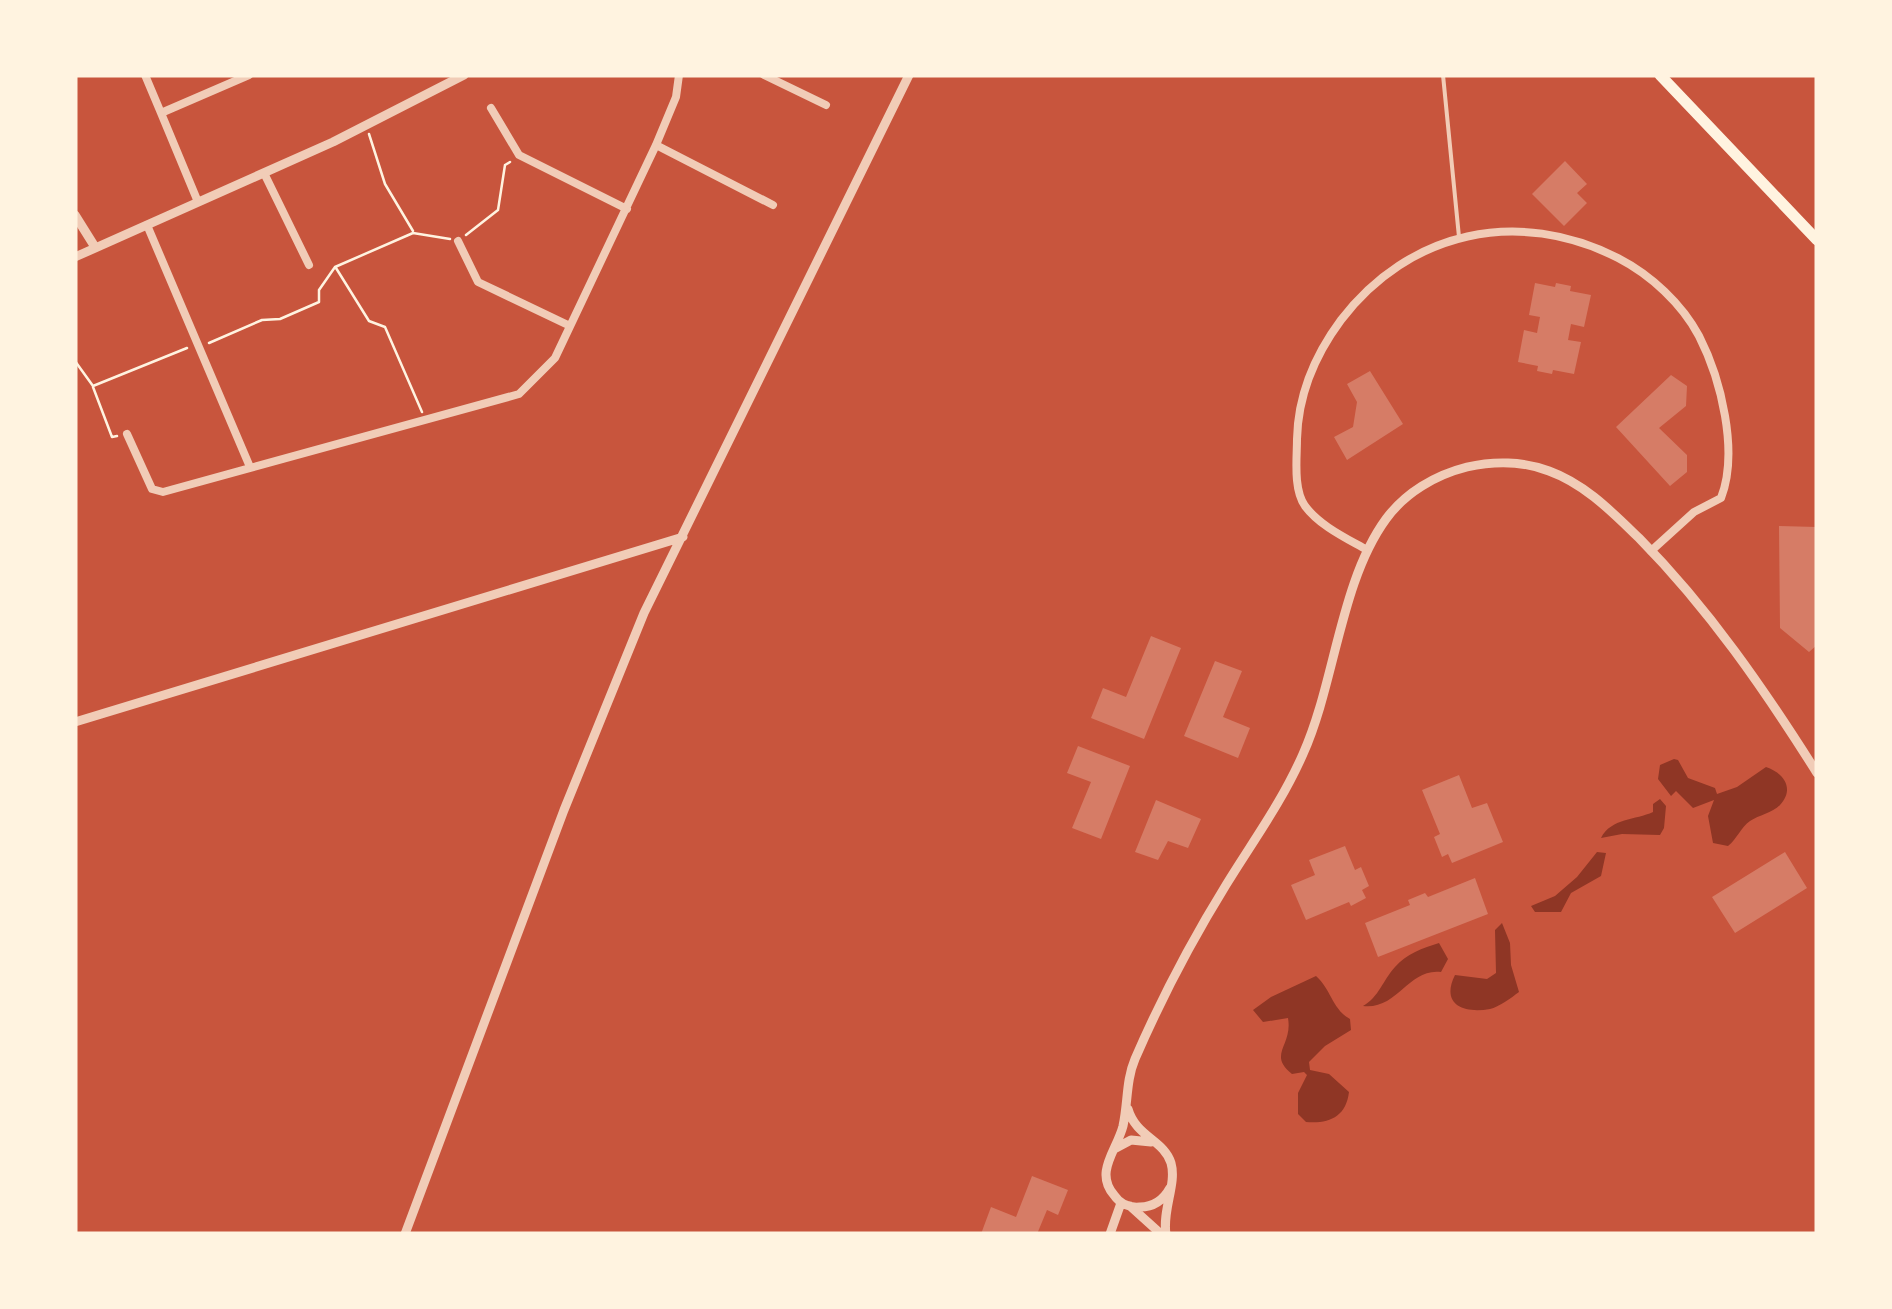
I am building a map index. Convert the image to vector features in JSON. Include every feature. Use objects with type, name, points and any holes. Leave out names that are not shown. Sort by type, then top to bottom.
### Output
[{"type":"highway","points":[[1660,75],[1817,240]]},
{"type":"street","points":[[145,75],[198,202]]},
{"type":"street","points":[[162,113],[250,75]]},
{"type":"street","points":[[75,257],[264,173],[464,75]]},
{"type":"street","points":[[127,434],[152,489],[159,492],[519,394],[555,358],[656,144],[676,98],[679,75]]},
{"type":"street","points":[[764,75],[826,105]]},
{"type":"street","points":[[405,1234],[610,692],[644,612],[909,75]]},
{"type":"street","points":[[491,108],[519,155],[627,209]]},
{"type":"street","points":[[656,144],[774,206]]},
{"type":"street","points":[[264,173],[309,266]]},
{"type":"street","points":[[75,215],[95,248]]},
{"type":"street","points":[[148,225],[250,466]]},
{"type":"street","points":[[1367,550],[1319,520],[1301,498],[1297,432],[1316,358],[1359,296],[1392,268],[1459,237],[1526,232],[1576,240],[1634,266],[1696,330],[1722,390],[1727,446],[1722,498],[1694,512],[1651,551]]},
{"type":"street","points":[[458,241],[478,282],[568,326]]},
{"type":"street","points":[[1164,1234],[1112,1194],[1105,1174],[1127,1107],[1133,1064],[1201,926],[1276,810],[1308,742],[1367,550],[1396,506],[1428,482],[1461,468],[1498,463],[1534,466],[1567,479],[1609,508],[1696,599],[1817,773]]},
{"type":"street","points":[[75,722],[683,537]]},
{"type":"street","points":[[1127,1107],[1132,1123],[1165,1151],[1172,1166],[1164,1234]]},
{"type":"street","points":[[1116,1148],[1131,1140],[1155,1144]]},
{"type":"street","points":[[1126,1205],[1149,1206],[1170,1188]]},
{"type":"street","points":[[1110,1234],[1126,1205]]},
{"type":"lane","points":[[1444,75],[1459,237]]},
{"type":"path","points":[[366,124],[385,184],[414,233]]},
{"type":"path","points":[[93,386],[188,348],[200,348],[262,320],[280,320],[319,302],[319,290],[335,266],[414,233],[458,241],[498,210],[505,165],[519,155]]},
{"type":"path","points":[[335,266],[369,321],[386,327],[426,420]]},
{"type":"path","points":[[75,361],[93,386],[112,436],[127,434]]},
{"type":"shaded area","points":[[1674,759],[1688,778],[1715,788],[1717,794],[1737,787],[1766,767],[1782,777],[1787,793],[1780,805],[1750,821],[1728,846],[1713,843],[1708,816],[1714,800],[1693,808],[1676,791],[1671,796],[1658,779],[1660,765]]},
{"type":"shaded area","points":[[1660,799],[1666,806],[1660,835],[1601,838],[1617,823],[1653,812],[1653,804]]},
{"type":"shaded area","points":[[1597,852],[1606,853],[1601,876],[1571,893],[1561,912],[1535,912],[1531,906],[1555,896]]},
{"type":"shaded area","points":[[1502,923],[1519,992],[1490,1009],[1462,1008],[1450,993],[1455,975],[1487,979],[1496,973],[1495,930]]},
{"type":"shaded area","points":[[1439,943],[1448,959],[1441,972],[1420,976],[1385,1002],[1363,1006],[1399,962]]},
{"type":"shaded area","points":[[1316,976],[1339,1010],[1350,1019],[1351,1030],[1325,1046],[1309,1062],[1310,1070],[1329,1074],[1349,1092],[1344,1108],[1335,1117],[1306,1122],[1298,1114],[1298,1093],[1307,1075],[1292,1074],[1282,1061],[1288,1018],[1263,1022],[1253,1010]]},
{"type":"building","points":[[1565,161],[1587,184],[1577,193],[1587,203],[1564,226],[1532,194]]},
{"type":"building","points":[[1535,283],[1571,286],[1570,291],[1591,295],[1584,327],[1571,324],[1568,340],[1581,342],[1574,374],[1537,371],[1538,366],[1518,362],[1524,330],[1537,333],[1540,317],[1529,315]]},
{"type":"building","points":[[1370,371],[1403,424],[1347,460],[1334,437],[1353,427],[1357,402],[1347,384]]},
{"type":"building","points":[[1671,375],[1687,386],[1686,406],[1659,428],[1687,455],[1687,472],[1670,486],[1616,427]]},
{"type":"building","points":[[1779,526],[1817,527],[1817,645],[1809,652],[1780,628]]},
{"type":"building","points":[[1151,636],[1181,648],[1144,739],[1091,718],[1103,688],[1126,697]]},
{"type":"building","points":[[1215,661],[1242,671],[1223,717],[1250,728],[1238,758],[1184,736]]},
{"type":"building","points":[[1078,746],[1130,766],[1101,839],[1072,828],[1091,782],[1067,773]]},
{"type":"building","points":[[1459,775],[1472,808],[1487,803],[1503,842],[1452,863],[1448,854],[1442,857],[1434,837],[1440,834],[1422,790]]},
{"type":"building","points":[[1156,800],[1201,819],[1188,848],[1168,841],[1158,860],[1135,852]]},
{"type":"building","points":[[1345,846],[1355,870],[1361,867],[1369,886],[1362,890],[1366,898],[1306,920],[1291,885],[1315,875],[1309,860]]},
{"type":"building","points":[[1785,852],[1807,888],[1735,933],[1712,897]]},
{"type":"building","points":[[1475,878],[1488,914],[1378,957],[1365,923],[1410,905],[1408,900],[1425,893],[1428,897]]},
{"type":"building","points":[[1032,1176],[1068,1190],[1058,1215],[1047,1210],[1037,1234],[981,1234],[991,1207],[1016,1217]]}]
